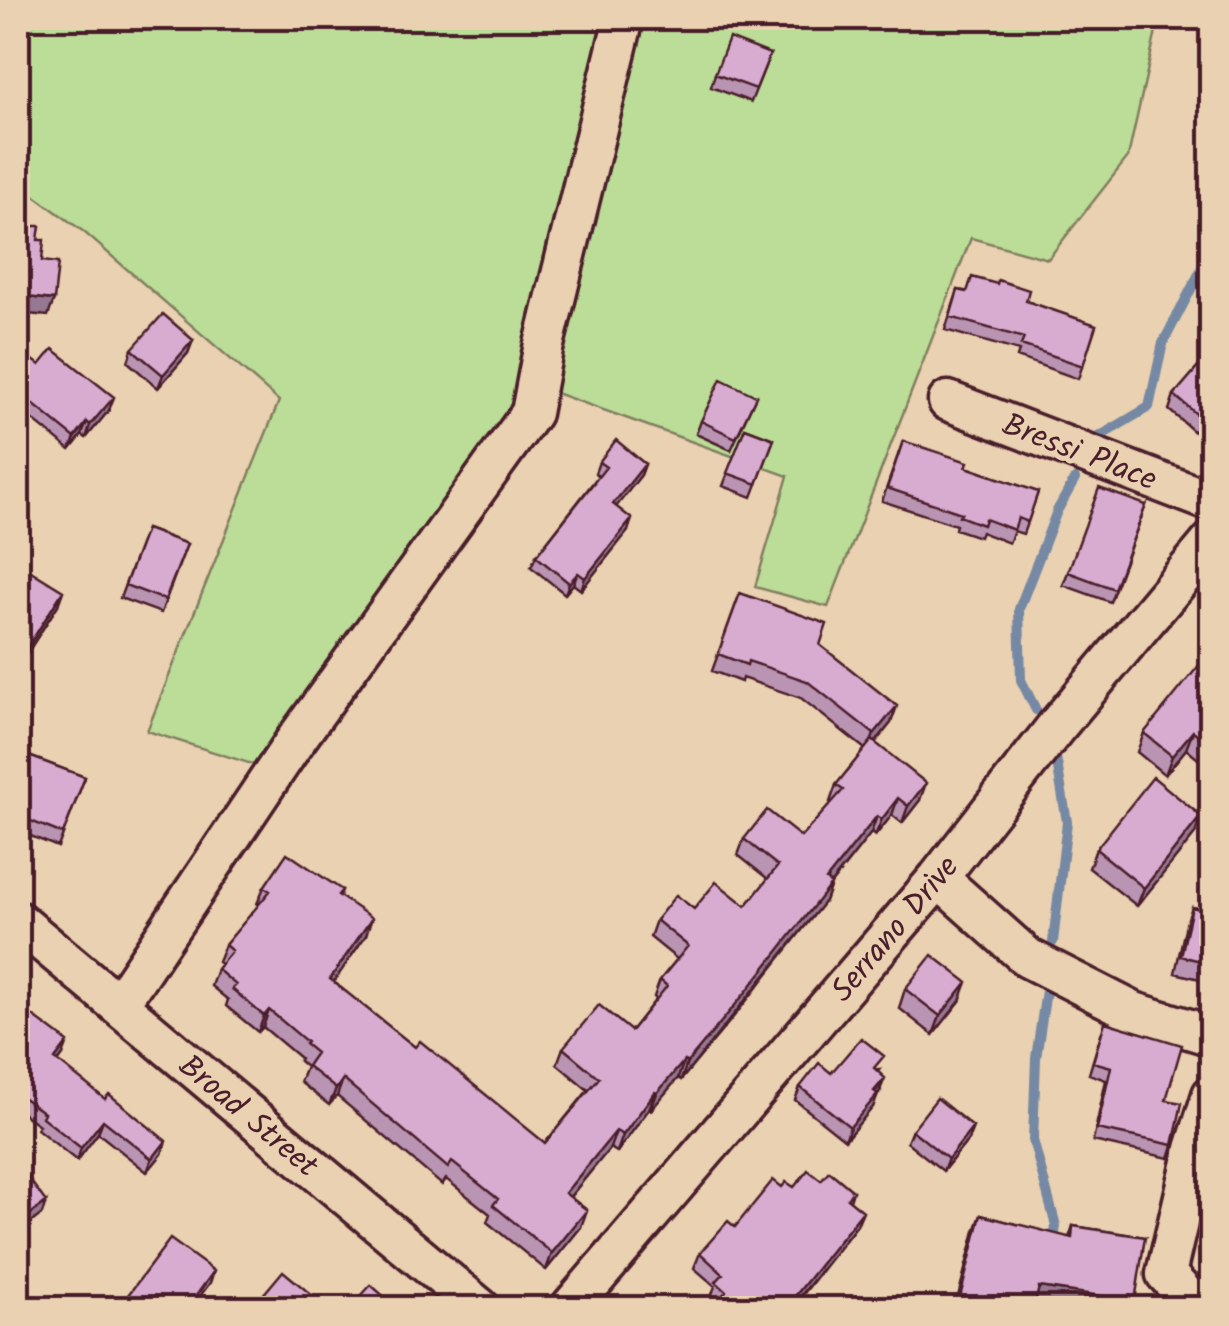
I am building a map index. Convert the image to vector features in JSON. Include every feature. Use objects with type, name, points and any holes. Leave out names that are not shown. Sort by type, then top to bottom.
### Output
[{"type":"street","points":[[118,1005],[293,744],[531,413],[624,18]]},
{"type":"street","name":"Bressi Place","points":[[948,401],[1212,502]]},
{"type":"street","name":"Serrano Drive","points":[[570,1308],[938,878],[1056,727],[1204,564]]},
{"type":"street","points":[[938,878],[1028,958],[1134,1012],[1212,1036]]},
{"type":"street","name":"Broad Street","points":[[18,921],[480,1308]]},
{"type":"street","points":[[1212,1095],[1195,1149],[1166,1274],[1189,1299],[1212,1304]]},
{"type":"green space","points":[[18,18],[1159,18],[1128,157],[1048,259],[971,238],[828,607],[755,587],[788,476],[553,392],[268,769],[147,731],[279,401],[84,232],[29,192],[18,189]]},
{"type":"building","points":[[729,38],[770,54],[756,89],[715,74]]},
{"type":"building","points":[[29,197],[27,226],[40,226],[38,240],[44,240],[42,261],[58,263],[54,300],[18,296],[18,205]]},
{"type":"building","points":[[972,277],[1029,290],[1026,301],[1096,325],[1083,366],[1021,345],[1024,338],[950,317],[958,290],[967,292]]},
{"type":"building","points":[[163,314],[193,340],[163,375],[132,349]]},
{"type":"building","points":[[53,349],[114,397],[75,438],[18,392],[18,380],[33,360],[40,365]]},
{"type":"building","points":[[1212,351],[1212,427],[1174,395]]},
{"type":"building","points":[[721,379],[756,396],[736,438],[701,421]]},
{"type":"building","points":[[745,428],[774,439],[757,484],[727,473]]},
{"type":"building","points":[[616,440],[645,464],[613,504],[632,519],[585,578],[578,573],[569,583],[536,556],[606,467],[599,462]]},
{"type":"building","points":[[903,441],[968,462],[966,467],[1038,492],[1028,522],[1018,518],[1014,530],[985,519],[983,525],[959,516],[961,513],[887,488]]},
{"type":"building","points":[[1099,488],[1146,505],[1114,589],[1068,572]]},
{"type":"building","points":[[146,529],[187,544],[165,600],[125,585]]},
{"type":"building","points":[[18,563],[63,591],[29,645],[18,637]]},
{"type":"building","points":[[740,593],[827,624],[820,645],[897,706],[874,734],[807,681],[718,654]]},
{"type":"building","points":[[1205,658],[1212,664],[1212,743],[1193,731],[1172,756],[1144,733]]},
{"type":"building","points":[[872,740],[926,783],[908,806],[898,798],[882,819],[877,816],[826,880],[831,884],[746,992],[687,1063],[684,1061],[655,1092],[623,1135],[616,1131],[565,1193],[587,1210],[552,1253],[493,1205],[498,1199],[452,1162],[448,1168],[343,1079],[336,1089],[307,1066],[316,1053],[307,1042],[269,1010],[264,1016],[232,989],[236,985],[217,969],[232,951],[225,945],[270,891],[264,887],[287,853],[342,890],[338,895],[372,918],[330,979],[415,1047],[420,1041],[545,1143],[599,1078],[563,1048],[599,1005],[631,1031],[667,986],[660,980],[688,946],[656,920],[676,895],[694,909],[716,882],[746,906],[778,866],[744,839],[767,810],[801,837],[843,790],[836,785]]},
{"type":"building","points":[[18,752],[85,777],[63,834],[18,816]]},
{"type":"building","points":[[1153,777],[1201,816],[1144,888],[1096,849]]},
{"type":"building","points":[[1192,907],[1212,912],[1212,964],[1181,956]]},
{"type":"building","points":[[932,955],[967,982],[940,1016],[905,989]]},
{"type":"building","points":[[18,1005],[68,1042],[55,1059],[105,1099],[109,1094],[166,1141],[152,1159],[103,1120],[81,1148],[18,1094]]},
{"type":"building","points":[[1105,1022],[1182,1045],[1166,1100],[1182,1103],[1173,1145],[1097,1129],[1111,1067],[1093,1062]]},
{"type":"building","points":[[861,1038],[884,1056],[874,1068],[885,1078],[874,1091],[878,1094],[850,1127],[800,1087],[819,1063],[831,1073]]},
{"type":"building","points":[[937,1098],[973,1127],[948,1159],[912,1130]]},
{"type":"building","points":[[18,1169],[46,1202],[18,1224]]},
{"type":"building","points":[[808,1170],[821,1180],[829,1171],[853,1191],[847,1198],[863,1211],[792,1300],[825,1308],[738,1308],[723,1295],[726,1291],[716,1282],[723,1274],[700,1253],[728,1221],[735,1227],[773,1180],[782,1187],[786,1182],[794,1187]]},
{"type":"building","points":[[981,1215],[1072,1238],[1073,1226],[1145,1237],[1135,1301],[1039,1287],[1034,1308],[988,1308],[959,1301]]},
{"type":"building","points":[[170,1239],[214,1271],[187,1308],[119,1307]]},
{"type":"building","points":[[283,1271],[326,1307],[252,1308]]},
{"type":"building","points":[[371,1285],[397,1308],[350,1308]]},
{"type":"waterway","points":[[1097,438],[1149,407],[1163,343],[1212,249]]},
{"type":"waterway","points":[[1036,710],[1021,680],[1019,609],[1057,511],[1075,479]]},
{"type":"waterway","points":[[1053,942],[1067,822],[1054,745]]},
{"type":"waterway","points":[[1047,984],[1036,1058],[1033,1140],[1056,1226],[1053,1244]]}]
